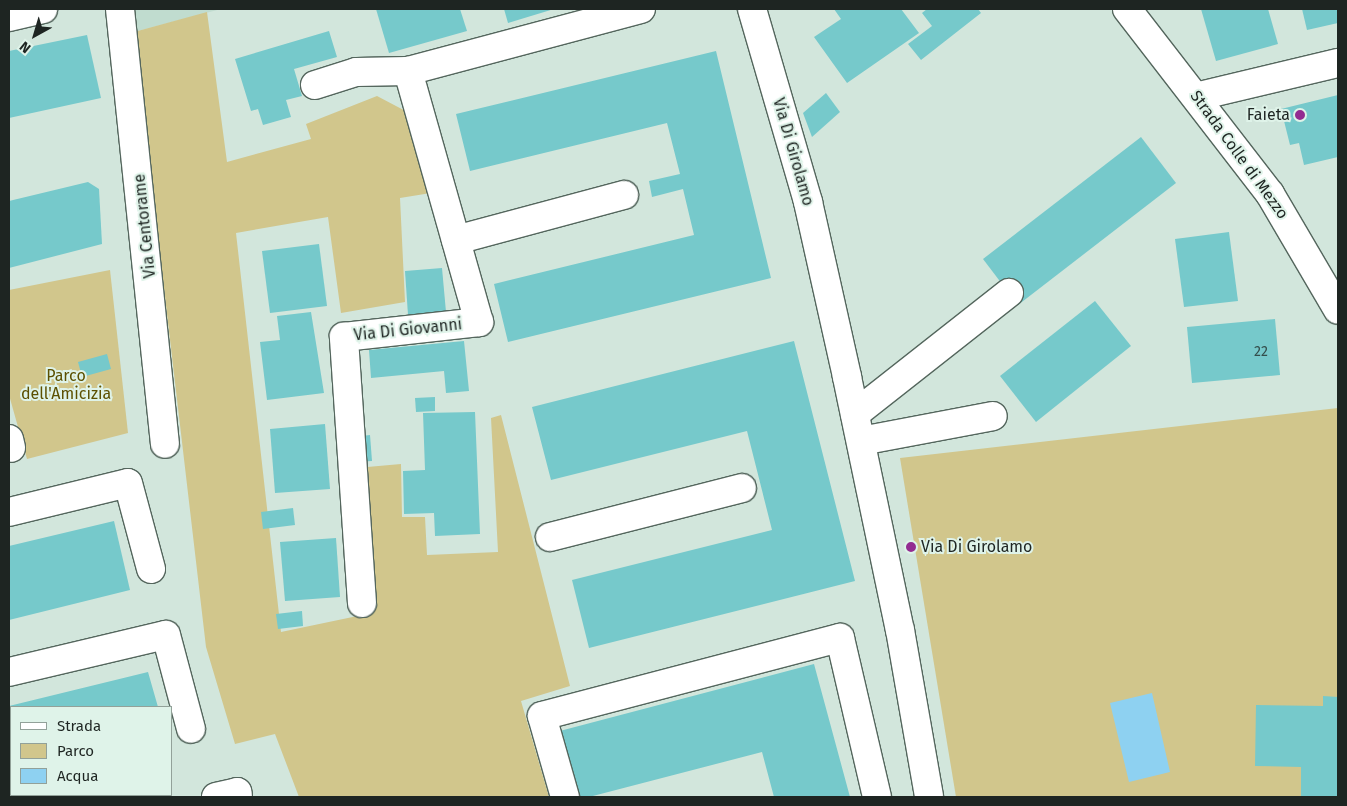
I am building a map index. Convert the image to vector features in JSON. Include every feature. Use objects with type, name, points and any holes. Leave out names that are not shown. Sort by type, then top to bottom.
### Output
[{"type":"street","points":[[9,16],[43,9]]},
{"type":"street","name":"Via Centorame","points":[[120,9],[165,444]]},
{"type":"street","points":[[315,85],[356,72],[408,71],[640,9]]},
{"type":"street","name":"Via Di Girolamo","points":[[752,9],[808,202],[861,441],[929,797]]},
{"type":"street","name":"Strada Colle di Mezzo","points":[[1127,9],[1199,96],[1270,194],[1338,310]]},
{"type":"street","points":[[1199,96],[1338,63]]},
{"type":"street","name":"Via Di Giovanni","points":[[362,603],[344,337],[479,322],[408,71]]},
{"type":"street","points":[[456,240],[624,194]]},
{"type":"street","points":[[855,414],[1009,293]]},
{"type":"street","points":[[861,441],[993,416]]},
{"type":"street","points":[[9,512],[128,483],[151,569]]},
{"type":"street","points":[[550,537],[742,488]]},
{"type":"street","points":[[9,672],[166,636],[191,729]]},
{"type":"street","points":[[564,797],[542,716],[840,638],[877,797]]},
{"type":"shaded area","points":[[132,9],[221,9],[134,32]]},
{"type":"green space","points":[[207,12],[227,162],[311,139],[306,124],[377,96],[415,116],[437,192],[400,198],[405,302],[341,313],[328,217],[236,233],[281,632],[367,614],[356,468],[401,464],[402,517],[425,517],[427,555],[498,552],[491,418],[501,415],[570,686],[521,701],[549,797],[299,797],[275,734],[235,744],[206,647],[134,32]]},
{"type":"green space","name":"Parco dell'Amicizia","points":[[110,270],[128,433],[27,459],[9,395],[9,290]]},
{"type":"green space","points":[[1338,408],[1338,797],[956,797],[900,458]]},
{"type":"water","points":[[1152,693],[1170,772],[1129,782],[1110,703]]},
{"type":"building","points":[[376,9],[460,9],[467,31],[389,53]]},
{"type":"building","points":[[504,9],[554,9],[508,23]]},
{"type":"building","points":[[834,9],[901,9],[919,33],[847,83],[814,37],[841,19]]},
{"type":"building","points":[[927,9],[978,9],[981,13],[921,60],[908,44],[932,26],[922,13]]},
{"type":"building","points":[[1201,9],[1268,9],[1278,44],[1216,61]]},
{"type":"building","points":[[1302,9],[1338,9],[1338,23],[1307,30]]},
{"type":"building","points":[[329,31],[337,57],[294,69],[302,96],[286,100],[291,117],[263,125],[258,109],[251,111],[235,59]]},
{"type":"building","points":[[87,35],[101,98],[9,118],[9,51]]},
{"type":"building","points":[[716,51],[771,278],[508,342],[494,284],[694,235],[683,189],[652,197],[649,181],[680,174],[667,123],[470,171],[456,114]]},
{"type":"building","points":[[826,93],[840,112],[812,137],[803,113]]},
{"type":"building","points":[[1338,95],[1338,157],[1304,165],[1299,143],[1290,145],[1281,109]]},
{"type":"building","points":[[1141,137],[1176,183],[1018,305],[983,259]]},
{"type":"building","points":[[88,182],[99,189],[102,244],[9,268],[9,201]]},
{"type":"building","points":[[1229,232],[1238,301],[1184,307],[1175,239]]},
{"type":"building","points":[[319,244],[327,306],[270,313],[262,251]]},
{"type":"building","points":[[442,268],[446,312],[408,315],[405,271]]},
{"type":"building","points":[[1095,301],[1131,346],[1036,422],[1000,376]]},
{"type":"building","points":[[311,312],[324,393],[267,400],[260,342],[280,340],[277,316]]},
{"type":"building","points":[[1275,319],[1280,375],[1192,383],[1187,327]]},
{"type":"building","points":[[464,341],[469,391],[446,393],[444,371],[371,378],[369,350]]},
{"type":"building","points":[[794,341],[855,581],[589,648],[572,580],[772,530],[747,431],[551,480],[532,407]]},
{"type":"building","points":[[107,354],[111,369],[82,377],[78,362]]},
{"type":"building","points":[[435,397],[435,411],[416,412],[415,398]]},
{"type":"building","points":[[475,412],[480,534],[435,536],[434,513],[404,514],[403,471],[425,470],[423,413]]},
{"type":"building","points":[[325,424],[330,489],[275,493],[270,429]]},
{"type":"building","points":[[370,435],[372,461],[355,462],[353,437]]},
{"type":"building","points":[[293,508],[295,525],[263,529],[261,512]]},
{"type":"building","points":[[114,521],[130,590],[9,620],[9,546]]},
{"type":"building","points":[[336,538],[340,597],[285,601],[280,542]]},
{"type":"building","points":[[302,611],[303,626],[278,629],[276,614]]},
{"type":"building","points":[[814,664],[850,797],[774,797],[762,752],[589,797],[573,797],[556,732]]},
{"type":"building","points":[[148,672],[158,706],[10,706],[9,784],[9,706]]},
{"type":"building","points":[[1323,696],[1338,697],[1338,797],[1301,797],[1301,767],[1255,766],[1256,705],[1323,706]]},
{"type":"place","name":"Faieta","points":[[1300,115]]},
{"type":"place","name":"Via Di Girolamo","points":[[911,547]]}]
